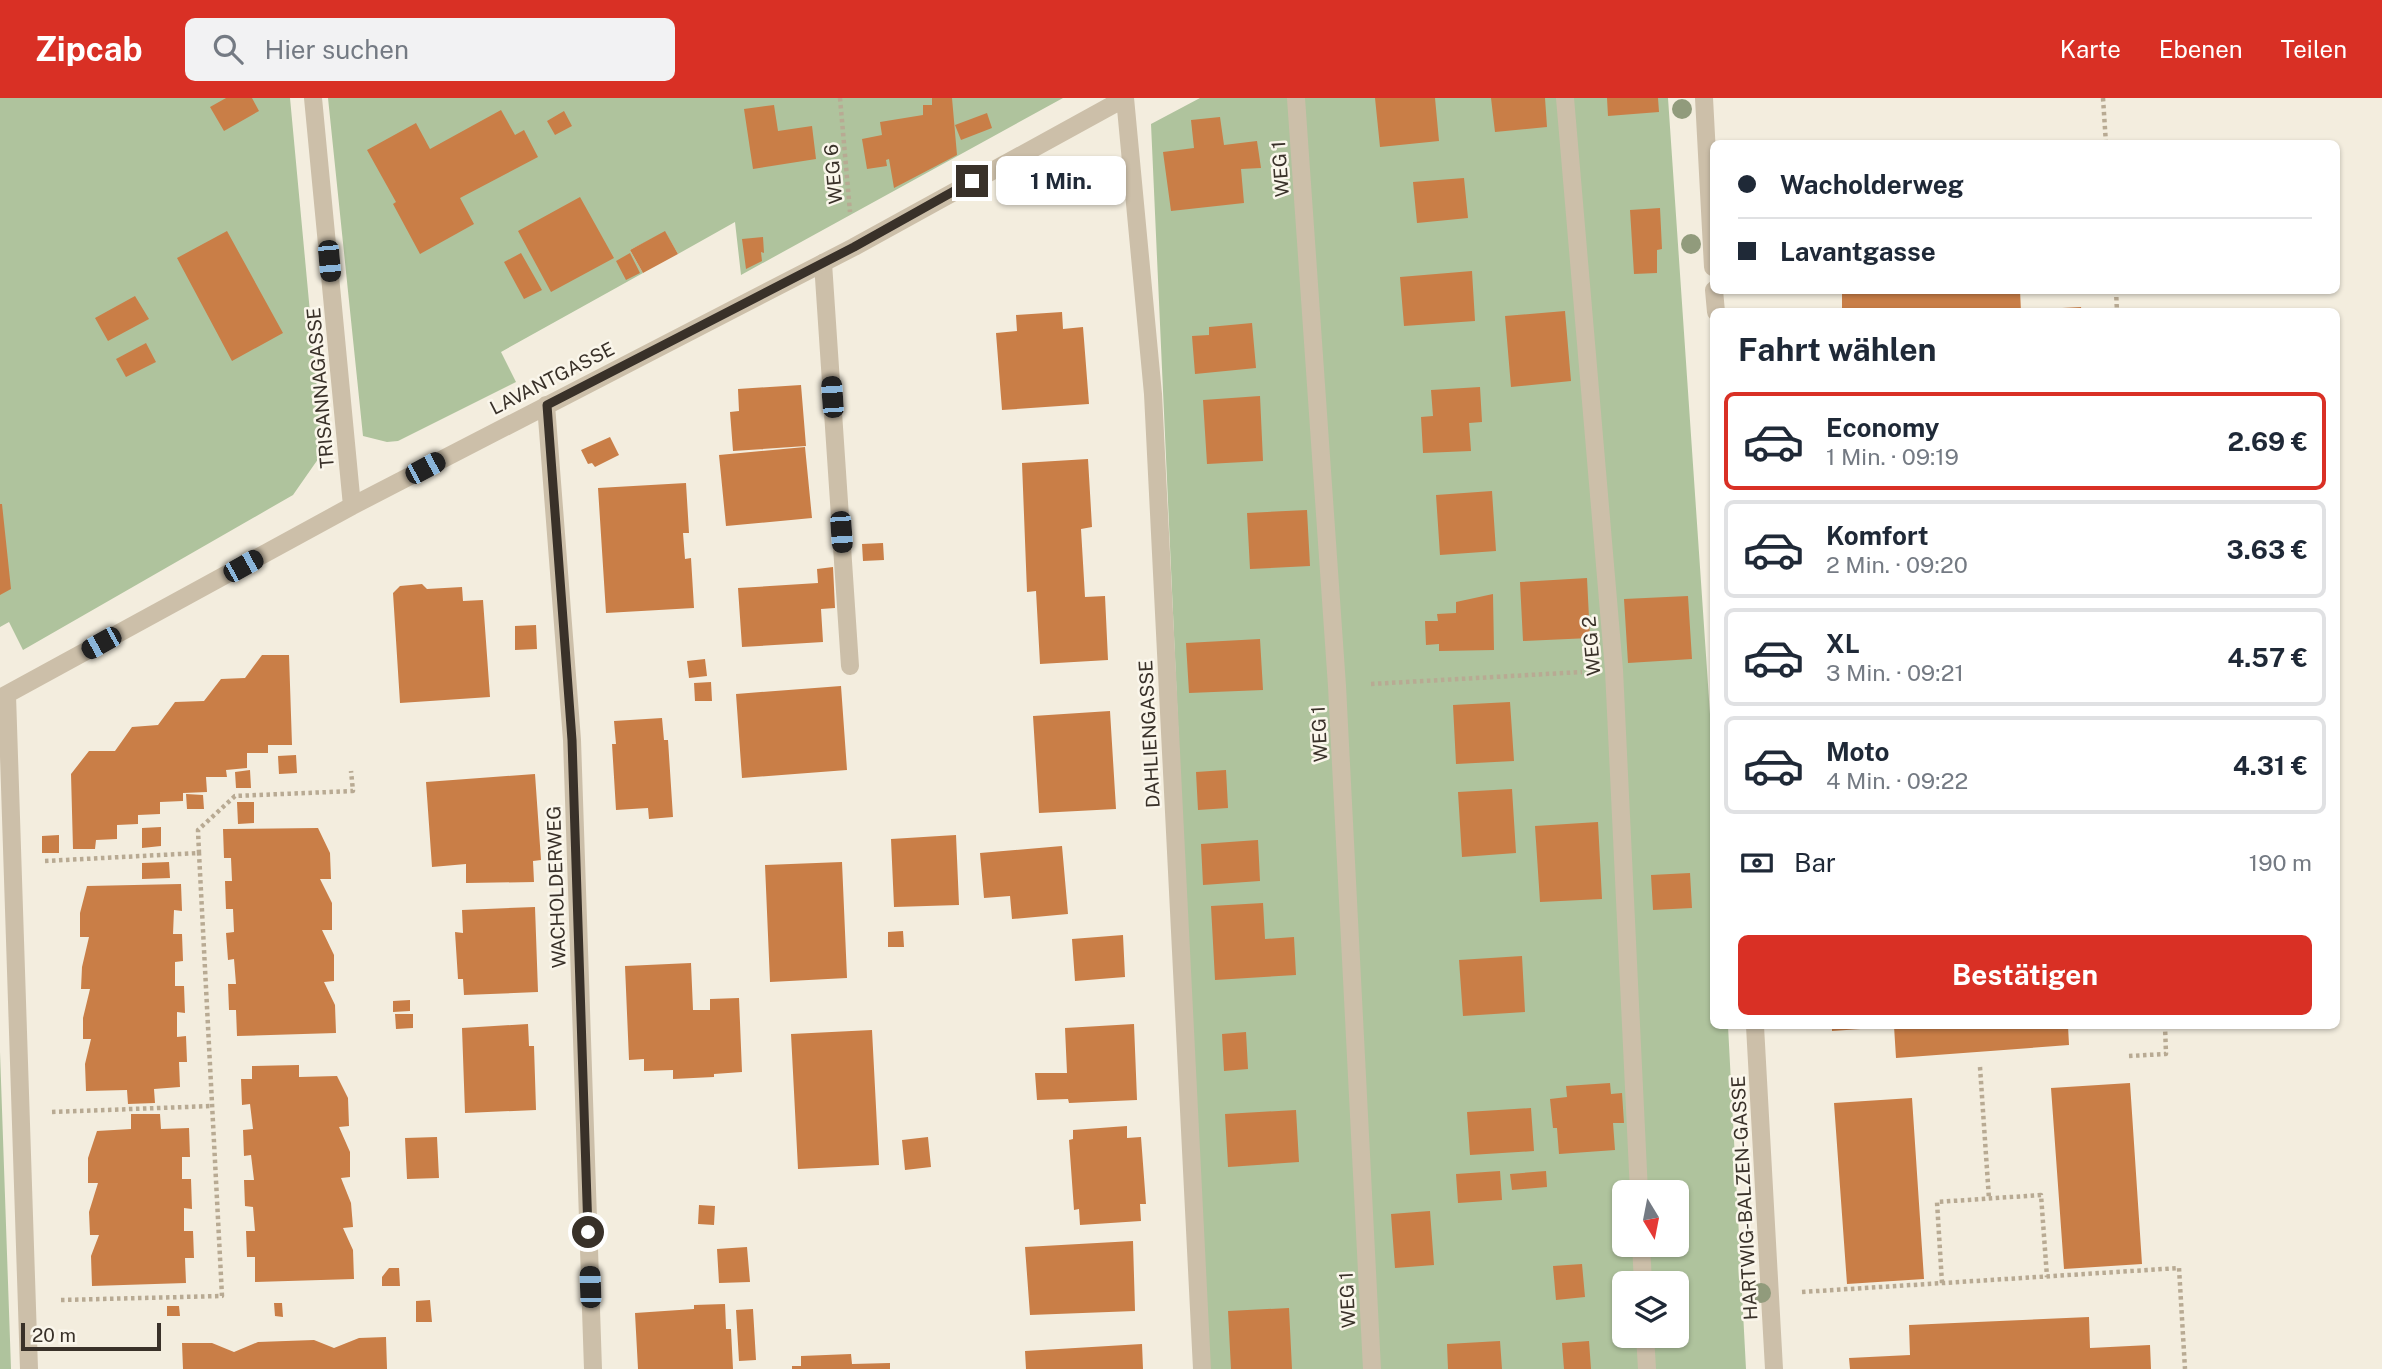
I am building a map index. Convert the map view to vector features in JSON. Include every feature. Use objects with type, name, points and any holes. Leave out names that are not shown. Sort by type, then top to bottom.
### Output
[{"type":"street","name":"TRISANNAGASSE","points":[[313,98],[352,506]]},
{"type":"street","name":"LAVANTGASSE","points":[[4,697],[352,506],[854,247],[1125,98]]},
{"type":"street","name":"DAHLIENGASSE","points":[[1125,98],[1153,394],[1202,1369]]},
{"type":"street","name":"WEG 1","points":[[1296,98],[1337,686],[1371,1369]]},
{"type":"street","name":"WEG 2","points":[[1565,98],[1615,670],[1638,1180]]},
{"type":"street","points":[[1704,98],[1710,211]]},
{"type":"street","points":[[823,263],[850,666]]},
{"type":"street","name":"WACHOLDERWEG","points":[[547,405],[572,740],[593,1369]]},
{"type":"street","points":[[4,697],[29,1369]]},
{"type":"street","name":"HARTWIG-BALZEN-GASSE","points":[[1755,1029],[1774,1369]]},
{"type":"street","points":[[1646,1348],[1647,1369]]},
{"type":"path","name":"WEG 6","points":[[841,98],[854,247]]},
{"type":"path","points":[[2103,98],[2106,140]]},
{"type":"path","points":[[1337,686],[1615,670]]},
{"type":"path","points":[[27,1300],[222,1296],[198,830],[235,796],[353,791],[351,771]]},
{"type":"path","points":[[12,862],[199,853]]},
{"type":"path","points":[[2129,1056],[2166,1054],[2165,1029]]},
{"type":"path","points":[[1980,1067],[1989,1199]]},
{"type":"path","points":[[20,1113],[212,1106]]},
{"type":"path","points":[[1942,1283],[1937,1202],[2042,1195],[2047,1277]]},
{"type":"path","points":[[1770,1294],[2179,1268],[2185,1369]]},
{"type":"green space","points":[[0,98],[290,98],[323,452],[293,495],[23,650],[9,622],[0,627]]},
{"type":"green space","points":[[328,98],[1063,98],[741,275],[735,222],[678,254],[665,232],[630,250],[643,273],[501,352],[516,382],[398,441],[387,442],[363,436]]},
{"type":"green space","points":[[1200,98],[1668,98],[1710,714],[1710,1029],[1728,1029],[1746,1369],[1207,1369],[1151,124]]},
{"type":"green space","points":[[0,1052],[11,1369],[0,1369]]},
{"type":"building","points":[[226,98],[252,98],[259,111],[224,131],[210,107]]},
{"type":"building","points":[[932,98],[952,98],[957,155],[894,188],[889,159],[886,160],[887,166],[867,169],[862,139],[882,135],[880,122],[923,115],[923,105],[932,105]]},
{"type":"building","points":[[1375,98],[1435,98],[1439,141],[1380,147]]},
{"type":"building","points":[[1491,98],[1545,98],[1547,127],[1495,132]]},
{"type":"building","points":[[1607,98],[1658,98],[1659,112],[1608,116]]},
{"type":"building","points":[[774,105],[778,131],[812,126],[816,159],[753,169],[744,109]]},
{"type":"building","points":[[501,110],[515,135],[524,130],[538,157],[460,198],[474,224],[420,254],[393,204],[396,202],[367,150],[416,123],[430,149]]},
{"type":"building","points":[[564,111],[572,126],[555,135],[547,121]]},
{"type":"building","points":[[987,113],[992,128],[961,140],[955,125]]},
{"type":"building","points":[[1220,117],[1224,145],[1257,141],[1261,168],[1241,169],[1244,203],[1171,211],[1163,152],[1194,148],[1191,120]]},
{"type":"building","points":[[1464,178],[1468,218],[1417,223],[1413,182]]},
{"type":"building","points":[[580,197],[614,258],[551,292],[518,231]]},
{"type":"building","points":[[1660,208],[1662,249],[1657,250],[1657,273],[1634,274],[1630,210]]},
{"type":"building","points":[[227,231],[283,333],[232,361],[177,258]]},
{"type":"building","points":[[665,231],[678,254],[643,273],[630,250]]},
{"type":"building","points":[[763,237],[762,261],[746,269],[742,239]]},
{"type":"building","points":[[521,253],[542,290],[524,299],[504,262]]},
{"type":"building","points":[[630,253],[640,273],[626,280],[616,261]]},
{"type":"building","points":[[1472,271],[1475,321],[1404,326],[1400,277]]},
{"type":"building","points":[[1842,294],[2020,294],[2021,308],[1842,308]]},
{"type":"building","points":[[135,296],[149,319],[108,341],[95,318]]},
{"type":"building","points":[[1565,311],[1571,381],[1511,387],[1505,316]]},
{"type":"building","points":[[1062,312],[1063,329],[1083,327],[1089,404],[1002,410],[996,333],[1017,331],[1016,315]]},
{"type":"building","points":[[1252,323],[1256,368],[1195,374],[1192,336],[1209,335],[1209,327]]},
{"type":"building","points":[[146,343],[156,362],[126,377],[116,359]]},
{"type":"building","points":[[801,385],[806,446],[733,451],[730,412],[739,411],[738,389]]},
{"type":"building","points":[[1480,387],[1482,422],[1469,423],[1471,451],[1423,453],[1421,417],[1433,416],[1431,390]]},
{"type":"building","points":[[1260,396],[1263,461],[1207,464],[1203,400]]},
{"type":"building","points":[[610,437],[619,455],[595,467],[592,463],[588,464],[581,450]]},
{"type":"building","points":[[805,447],[812,518],[726,526],[719,455]]},
{"type":"building","points":[[1088,459],[1092,527],[1081,529],[1085,597],[1105,596],[1108,660],[1040,664],[1036,591],[1027,592],[1022,463]]},
{"type":"building","points":[[686,483],[689,533],[683,533],[685,559],[691,558],[694,608],[606,613],[598,488]]},
{"type":"building","points":[[1492,491],[1496,551],[1440,555],[1436,495]]},
{"type":"building","points":[[0,504],[11,589],[0,595]]},
{"type":"building","points":[[1307,510],[1310,566],[1250,569],[1247,513]]},
{"type":"building","points":[[883,543],[884,560],[863,561],[862,544]]},
{"type":"building","points":[[833,567],[835,608],[821,609],[823,642],[742,647],[738,588],[818,583],[817,569]]},
{"type":"building","points":[[1587,578],[1590,638],[1523,641],[1520,582]]},
{"type":"building","points":[[422,584],[427,589],[462,587],[463,601],[483,600],[490,697],[400,703],[393,593],[400,586]]},
{"type":"building","points":[[1493,594],[1494,650],[1439,651],[1439,644],[1426,645],[1425,621],[1438,621],[1437,614],[1456,613],[1456,602]]},
{"type":"building","points":[[1688,596],[1692,659],[1628,663],[1624,599]]},
{"type":"building","points":[[536,625],[537,649],[515,650],[515,626]]},
{"type":"building","points":[[1260,639],[1263,690],[1189,693],[1186,643]]},
{"type":"building","points":[[262,655],[289,655],[292,745],[268,745],[268,753],[247,753],[247,768],[226,770],[227,777],[206,777],[207,792],[183,793],[183,801],[160,802],[160,814],[138,815],[138,824],[117,825],[117,839],[96,840],[95,849],[73,849],[71,774],[89,751],[115,751],[132,727],[158,725],[175,702],[204,701],[221,679],[245,678]]},
{"type":"building","points":[[705,659],[707,676],[689,678],[687,661]]},
{"type":"building","points":[[711,682],[712,701],[695,701],[694,683]]},
{"type":"building","points":[[841,686],[847,770],[742,778],[736,694]]},
{"type":"building","points":[[1510,702],[1514,761],[1456,764],[1453,705]]},
{"type":"building","points":[[1110,711],[1116,809],[1039,813],[1033,716]]},
{"type":"building","points":[[662,718],[664,740],[668,740],[673,817],[649,819],[648,808],[616,810],[612,744],[616,744],[614,721]]},
{"type":"building","points":[[296,755],[297,773],[279,774],[278,756]]},
{"type":"building","points":[[250,770],[251,788],[236,788],[235,772]]},
{"type":"building","points":[[1226,770],[1228,808],[1198,810],[1196,772]]},
{"type":"building","points":[[535,774],[541,860],[533,861],[534,882],[466,883],[466,864],[432,867],[426,782]]},
{"type":"building","points":[[1512,789],[1516,853],[1462,857],[1458,792]]},
{"type":"building","points":[[186,794],[203,795],[204,809],[187,809]]},
{"type":"building","points":[[237,802],[254,802],[254,823],[238,824]]},
{"type":"building","points":[[1598,822],[1602,899],[1540,902],[1535,826]]},
{"type":"building","points":[[161,827],[161,846],[142,848],[142,828]]},
{"type":"building","points":[[318,828],[330,853],[331,879],[320,879],[332,903],[332,930],[322,930],[334,955],[334,981],[324,982],[335,1005],[336,1033],[237,1036],[236,1010],[229,1010],[228,984],[236,984],[234,959],[228,960],[226,933],[234,932],[233,909],[226,909],[225,881],[232,881],[231,858],[224,858],[223,829]]},
{"type":"building","points":[[59,835],[59,853],[42,853],[42,836]]},
{"type":"building","points":[[956,835],[959,905],[894,907],[891,839]]},
{"type":"building","points":[[1258,840],[1260,881],[1203,885],[1201,844]]},
{"type":"building","points":[[1062,846],[1068,914],[1012,919],[1010,896],[984,898],[980,853]]},
{"type":"building","points":[[169,862],[170,878],[142,879],[142,863]]},
{"type":"building","points":[[842,862],[847,978],[770,982],[765,865]]},
{"type":"building","points":[[1690,873],[1692,908],[1653,910],[1651,875]]},
{"type":"building","points":[[181,884],[182,911],[174,910],[173,934],[182,934],[183,961],[175,962],[175,986],[184,986],[185,1013],[177,1012],[177,1037],[186,1036],[187,1062],[179,1062],[180,1087],[154,1089],[155,1103],[128,1104],[127,1090],[86,1091],[85,1064],[91,1039],[83,1039],[83,1018],[90,989],[81,989],[82,967],[89,937],[80,937],[80,913],[87,886]]},
{"type":"building","points":[[1263,903],[1265,939],[1294,937],[1296,975],[1215,980],[1211,906]]},
{"type":"building","points":[[535,907],[538,992],[464,995],[463,979],[458,979],[455,932],[463,933],[462,910]]},
{"type":"building","points":[[903,931],[904,947],[888,947],[888,932]]},
{"type":"building","points":[[1123,935],[1125,977],[1075,981],[1072,939]]},
{"type":"building","points":[[1522,956],[1525,1012],[1463,1016],[1459,960]]},
{"type":"building","points":[[691,963],[693,1010],[710,1010],[710,999],[739,998],[742,1072],[714,1074],[714,1077],[673,1079],[673,1070],[644,1071],[644,1059],[629,1060],[625,966]]},
{"type":"building","points":[[410,1000],[410,1011],[393,1012],[393,1001]]},
{"type":"building","points":[[395,1014],[413,1014],[413,1028],[396,1029]]},
{"type":"building","points":[[528,1024],[529,1046],[534,1046],[536,1110],[465,1113],[462,1028]]},
{"type":"building","points":[[1134,1024],[1137,1100],[1069,1103],[1068,1099],[1037,1100],[1035,1073],[1067,1073],[1065,1028]]},
{"type":"building","points":[[1894,1029],[2068,1029],[2069,1045],[1896,1058]]},
{"type":"building","points":[[872,1030],[879,1165],[798,1169],[791,1034]]},
{"type":"building","points":[[1246,1032],[1248,1069],[1224,1071],[1222,1034]]},
{"type":"building","points":[[299,1065],[299,1077],[337,1076],[348,1098],[349,1126],[339,1127],[350,1152],[350,1177],[341,1178],[351,1203],[353,1227],[343,1228],[353,1250],[354,1279],[255,1282],[255,1257],[247,1257],[246,1231],[255,1231],[253,1207],[245,1206],[244,1180],[254,1180],[251,1155],[244,1156],[243,1130],[253,1129],[250,1104],[242,1105],[241,1079],[252,1079],[252,1066]]},
{"type":"building","points":[[1610,1083],[1611,1094],[1622,1093],[1624,1123],[1613,1123],[1615,1150],[1559,1154],[1557,1128],[1553,1128],[1550,1099],[1567,1097],[1566,1086]]},
{"type":"building","points":[[2130,1083],[2142,1264],[2064,1269],[2051,1088]]},
{"type":"building","points":[[1912,1098],[1924,1279],[1847,1284],[1834,1103]]},
{"type":"building","points":[[1531,1108],[1534,1151],[1470,1155],[1467,1112]]},
{"type":"building","points":[[1296,1110],[1299,1162],[1228,1167],[1225,1114]]},
{"type":"building","points":[[131,1114],[160,1114],[161,1129],[189,1128],[190,1157],[182,1157],[182,1179],[191,1179],[192,1209],[184,1208],[184,1231],[193,1231],[194,1258],[185,1258],[186,1283],[92,1286],[91,1256],[99,1235],[90,1235],[89,1212],[98,1183],[88,1183],[88,1158],[97,1131],[131,1129]]},
{"type":"building","points":[[1127,1126],[1127,1138],[1141,1137],[1146,1204],[1140,1204],[1141,1221],[1080,1225],[1079,1209],[1074,1210],[1069,1140],[1073,1139],[1073,1130]]},
{"type":"building","points":[[437,1137],[439,1178],[407,1179],[405,1138]]},
{"type":"building","points":[[928,1137],[931,1167],[905,1170],[902,1140]]},
{"type":"building","points":[[1500,1171],[1502,1200],[1458,1203],[1456,1174]]},
{"type":"building","points":[[1546,1171],[1547,1187],[1512,1190],[1510,1174]]},
{"type":"building","points":[[699,1205],[715,1206],[714,1225],[698,1224]]},
{"type":"building","points":[[1430,1211],[1434,1265],[1395,1268],[1391,1214]]},
{"type":"building","points":[[1133,1241],[1135,1311],[1030,1315],[1025,1247]]},
{"type":"building","points":[[747,1247],[750,1282],[719,1283],[717,1249]]},
{"type":"building","points":[[1582,1264],[1585,1297],[1556,1300],[1553,1266]]},
{"type":"building","points":[[389,1268],[399,1268],[400,1286],[382,1286],[382,1277]]},
{"type":"building","points":[[430,1300],[432,1322],[416,1322],[416,1301]]},
{"type":"building","points":[[274,1303],[282,1303],[283,1317],[275,1316]]},
{"type":"building","points":[[725,1304],[726,1329],[731,1329],[733,1369],[638,1369],[635,1313]]},
{"type":"building","points":[[167,1306],[179,1306],[180,1316],[167,1316]]},
{"type":"building","points":[[1289,1308],[1292,1369],[1231,1369],[1228,1311]]},
{"type":"building","points":[[753,1309],[756,1360],[739,1361],[736,1310]]},
{"type":"building","points":[[2089,1317],[2090,1348],[2150,1345],[2151,1369],[1850,1369],[1849,1358],[1910,1355],[1909,1325]]},
{"type":"building","points":[[386,1337],[387,1369],[183,1369],[182,1343],[212,1343],[234,1352],[258,1342],[314,1340],[334,1348],[359,1338]]},
{"type":"building","points":[[1500,1341],[1502,1369],[1448,1369],[1447,1344]]},
{"type":"building","points":[[1589,1341],[1591,1369],[1564,1369],[1562,1343]]},
{"type":"building","points":[[1142,1344],[1143,1369],[1026,1369],[1025,1351]]},
{"type":"building","points":[[851,1354],[852,1364],[890,1363],[890,1369],[792,1369],[792,1366],[801,1366],[801,1356]]},
{"type":"route","points":[[588,1232],[572,740],[547,405],[854,247],[972,181]]}]
